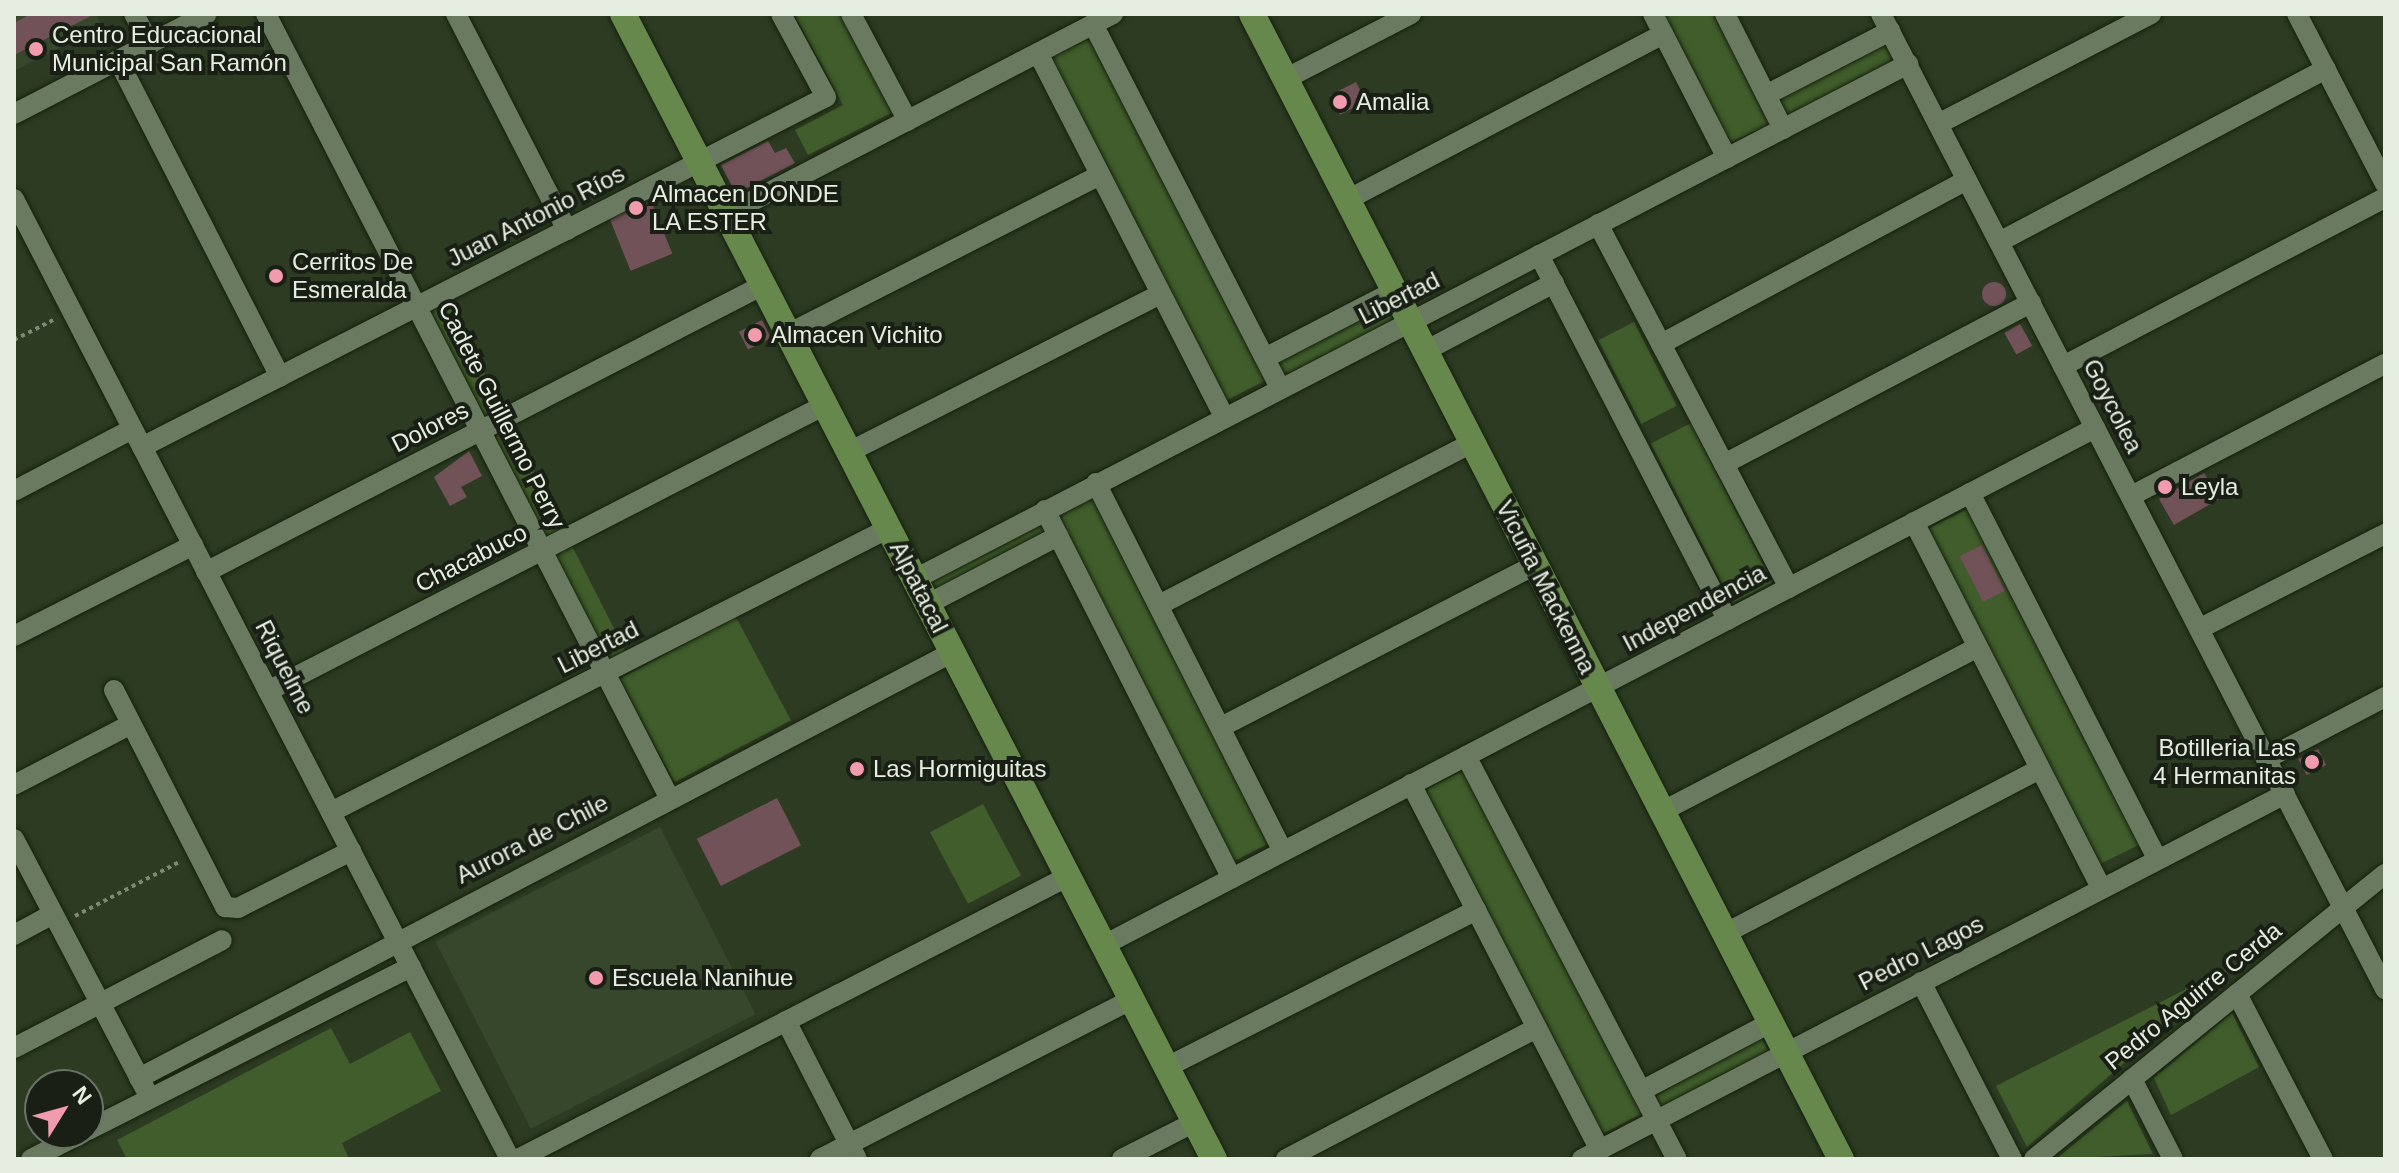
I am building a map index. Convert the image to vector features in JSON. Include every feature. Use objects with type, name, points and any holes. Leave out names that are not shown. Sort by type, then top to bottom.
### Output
[{"type":"main road","name":"Alpatacal","points":[[623,14],[1214,1159]]},
{"type":"main road","name":"Vicuña Mackenna","points":[[1252,14],[1841,1159]]},
{"type":"street","points":[[134,14],[150,44]]},
{"type":"street","points":[[14,114],[207,14]]},
{"type":"street","name":"Cadete Guillermo Perry","points":[[266,14],[669,797]]},
{"type":"street","points":[[456,14],[567,230]]},
{"type":"street","name":"Juan Antonio Ríos","points":[[142,447],[826,97],[781,14]]},
{"type":"street","points":[[851,14],[908,121]]},
{"type":"street","points":[[727,214],[1113,14]]},
{"type":"street","points":[[1285,79],[1411,14]]},
{"type":"street","points":[[1653,14],[1727,158]]},
{"type":"street","points":[[1725,14],[1783,129]]},
{"type":"street","points":[[1938,124],[2151,14]]},
{"type":"street","points":[[2297,14],[2385,184]]},
{"type":"street","points":[[1766,95],[1886,22]]},
{"type":"street","name":"Goycolea","points":[[1886,22],[2385,989]]},
{"type":"street","points":[[1093,24],[1280,388]]},
{"type":"street","points":[[1347,200],[1663,34]]},
{"type":"street","points":[[1038,53],[1224,417]]},
{"type":"street","points":[[118,60],[280,377]]},
{"type":"street","name":"Libertad","points":[[915,579],[1908,64]]},
{"type":"street","points":[[1999,242],[2326,69]]},
{"type":"street","points":[[788,334],[1100,175]]},
{"type":"street","points":[[1661,344],[1967,180]]},
{"type":"street","points":[[2063,366],[2385,198]]},
{"type":"street","name":"Riquelme","points":[[14,199],[510,1159]]},
{"type":"street","points":[[1598,224],[1789,588]]},
{"type":"street","points":[[1539,255],[1727,620]]},
{"type":"street","points":[[1425,351],[1554,283]]},
{"type":"street","name":"Dolores","points":[[206,572],[763,285]]},
{"type":"street","name":"Libertad","points":[[1265,358],[1394,291]]},
{"type":"street","points":[[849,452],[1160,294]]},
{"type":"street","points":[[1724,464],[2031,303]]},
{"type":"street","points":[[2131,496],[2385,364]]},
{"type":"street","name":"Chacabuco","points":[[268,691],[825,405]]},
{"type":"street","name":"Independencia","points":[[1104,945],[2095,428]]},
{"type":"street","points":[[14,491],[132,429]]},
{"type":"street","points":[[1159,605],[1472,443]]},
{"type":"street","points":[[1096,483],[1283,851]]},
{"type":"street","points":[[1970,493],[2158,860]]},
{"type":"street","points":[[1045,510],[1232,878]]},
{"type":"street","points":[[1914,522],[2102,889]]},
{"type":"street","name":"Libertad","points":[[331,812],[889,528]]},
{"type":"street","points":[[2199,629],[2385,534]]},
{"type":"street","points":[[928,604],[1058,536]]},
{"type":"street","points":[[14,636],[193,545]]},
{"type":"street","points":[[1221,727],[1535,565]]},
{"type":"street","points":[[1661,812],[1978,647]]},
{"type":"street","name":"Aurora de Chile","points":[[139,1078],[669,797],[953,652]]},
{"type":"street","points":[[114,690],[197,853],[230,909],[351,851]]},
{"type":"street","points":[[2266,759],[2385,697]]},
{"type":"street","points":[[14,785],[131,724]]},
{"type":"street","points":[[1466,756],[1677,1159]]},
{"type":"street","points":[[1724,934],[2040,769]]},
{"type":"street","points":[[1411,784],[1537,1028],[1591,1154]]},
{"type":"street","name":"Pedro Lagos","points":[[1591,1154],[2285,794]]},
{"type":"street","points":[[14,839],[150,1099]]},
{"type":"street","name":"Pedro Aguirre Cerda","points":[[2034,1159],[2385,874]]},
{"type":"street","points":[[518,1159],[1069,876]]},
{"type":"street","points":[[1167,1067],[1476,910]]},
{"type":"street","points":[[14,935],[56,919]]},
{"type":"street","points":[[14,1048],[222,940]]},
{"type":"street","points":[[104,1122],[411,967]]},
{"type":"street","points":[[1921,982],[2012,1159]]},
{"type":"street","points":[[2237,994],[2323,1159]]},
{"type":"street","points":[[820,1159],[853,1152],[1132,999]]},
{"type":"street","points":[[786,1021],[853,1152]]},
{"type":"street","points":[[1641,1091],[1770,1023]]},
{"type":"street","points":[[1286,1159],[1537,1028]]},
{"type":"street","points":[[2132,1079],[2173,1159]]},
{"type":"street","points":[[1122,1159],[1195,1122]]},
{"type":"street","points":[[31,1159],[51,1149]]},
{"type":"path","points":[[14,340],[71,310]]},
{"type":"path","points":[[56,919],[197,853]]},
{"type":"shaded area","name":"Centro Educacional Municipal San Ramón","points":[[14,14],[96,14],[102,26],[14,71]]},
{"type":"shaded area","name":"Escuela Nanihue","points":[[660,827],[755,1014],[531,1129],[435,941]]},
{"type":"green space","points":[[794,14],[840,14],[893,112],[808,155],[795,130],[843,105]]},
{"type":"green space","points":[[1663,14],[1716,14],[1771,124],[1728,144]]},
{"type":"green space","points":[[1088,32],[1266,380],[1225,401],[1047,53]]},
{"type":"green space","points":[[1886,38],[1898,64],[1785,117],[1773,91]]},
{"type":"green space","points":[[687,173],[689,179],[448,302],[626,652],[607,666],[424,307]]},
{"type":"green space","points":[[1387,302],[1398,323],[1285,383],[1274,362]]},
{"type":"green space","points":[[1634,322],[1677,406],[1641,424],[1598,340]]},
{"type":"green space","points":[[1691,423],[1772,582],[1732,603],[1651,443]]},
{"type":"green space","points":[[1093,494],[1271,842],[1232,862],[1055,514]]},
{"type":"green space","points":[[1974,506],[2139,845],[2094,867],[1929,528]]},
{"type":"green space","points":[[1040,518],[1049,534],[936,596],[927,581]]},
{"type":"green space","points":[[736,617],[791,720],[674,782],[619,679]]},
{"type":"green space","points":[[1466,769],[1642,1114],[1601,1135],[1425,790]]},
{"type":"green space","points":[[983,804],[1021,876],[968,904],[930,832]]},
{"type":"green space","points":[[2243,960],[2027,1147],[1996,1086]]},
{"type":"green space","points":[[2232,1013],[2259,1067],[2171,1115],[2154,1078]]},
{"type":"green space","points":[[331,1028],[350,1064],[410,1032],[441,1091],[342,1143],[349,1159],[127,1159],[117,1140]]},
{"type":"green space","points":[[1760,1036],[1770,1053],[1662,1116],[1652,1098]]},
{"type":"green space","points":[[2127,1101],[2153,1154],[2056,1159]]},
{"type":"building","points":[[31,14],[95,14],[14,55],[14,23]]},
{"type":"building","points":[[1356,82],[1366,102],[1340,115],[1330,95]]},
{"type":"building","points":[[768,141],[775,153],[786,148],[795,163],[736,194],[721,165]]},
{"type":"building","points":[[651,201],[672,254],[631,271],[609,218]]},
{"type":"building","points":[[1994,282],[2003,285],[2006,294],[2003,303],[1994,306],[1985,303],[1982,294],[1985,285]]},
{"type":"building","name":"Almacen Vichito","points":[[762,320],[771,338],[748,350],[739,332]]},
{"type":"building","points":[[2020,324],[2032,346],[2016,355],[2004,333]]},
{"type":"building","points":[[469,451],[482,476],[461,487],[467,497],[450,506],[434,477]]},
{"type":"building","points":[[2204,473],[2219,499],[2174,525],[2159,499]]},
{"type":"building","points":[[1982,545],[2005,590],[1983,602],[1960,556]]},
{"type":"building","name":"Botilleria Las 4 Hermanitas","points":[[2318,749],[2326,765],[2307,775],[2298,759]]},
{"type":"building","points":[[777,798],[801,845],[721,886],[697,839]]},
{"type":"place","name":"Centro Educacional Municipal San Ramón","points":[[36,49]]},
{"type":"place","name":"Amalia","points":[[1340,102]]},
{"type":"place","name":"Almacen DONDE LA ESTER","points":[[636,208]]},
{"type":"place","name":"Cerritos De Esmeralda","points":[[276,276]]},
{"type":"place","name":"Almacen Vichito","points":[[755,335]]},
{"type":"place","name":"Leyla","points":[[2165,487]]},
{"type":"place","name":"Botilleria Las 4 Hermanitas","points":[[2312,762]]},
{"type":"place","name":"Las Hormiguitas","points":[[857,769]]},
{"type":"place","name":"Escuela Nanihue","points":[[596,978]]}]
